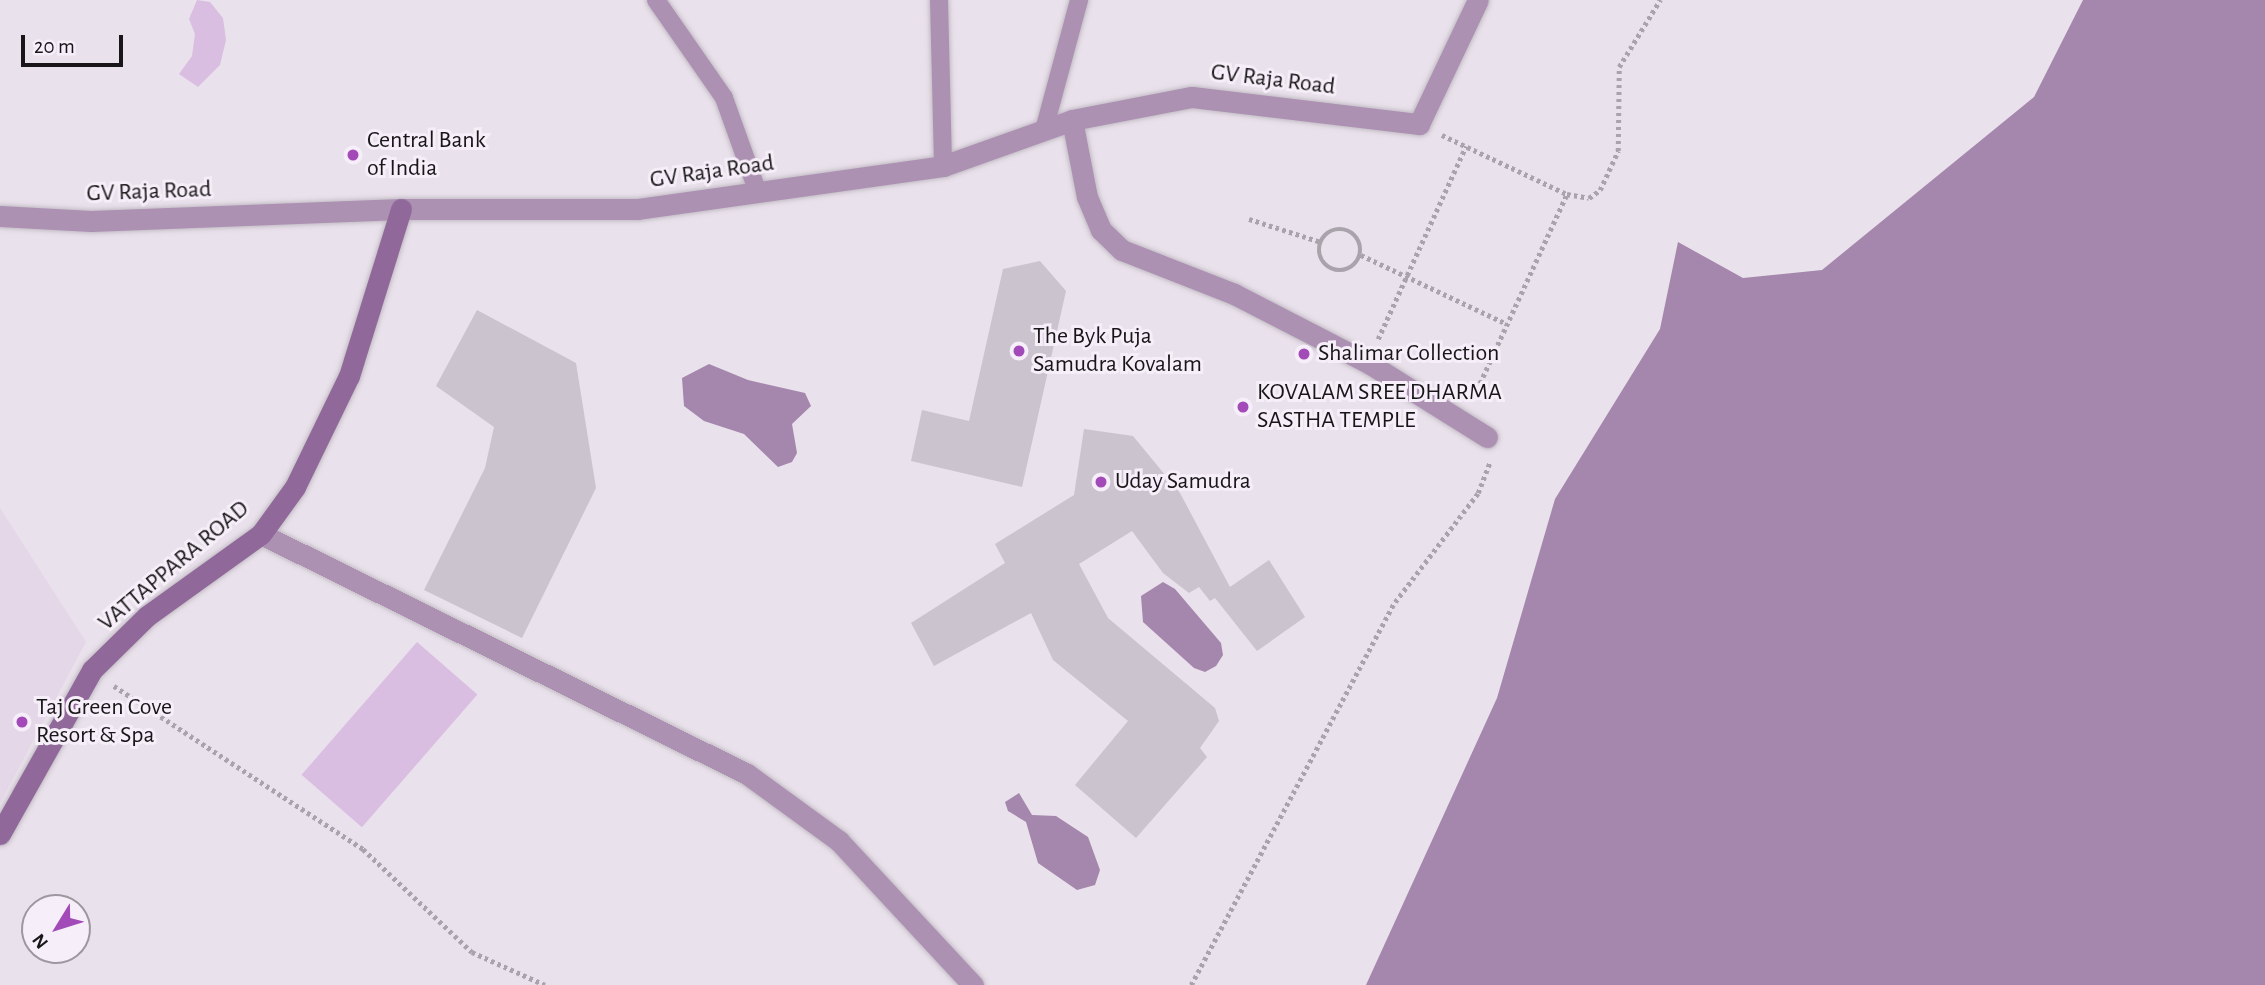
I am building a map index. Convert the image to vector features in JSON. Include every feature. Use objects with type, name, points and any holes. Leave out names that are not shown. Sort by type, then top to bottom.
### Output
[{"type":"street","points":[[1419,124],[1478,0]]},
{"type":"street","name":"GV Raja Road","points":[[0,216],[91,221],[401,209],[638,209],[943,166],[1072,120],[1192,97],[1419,124]]},
{"type":"street","points":[[1072,120],[1087,197],[1101,230],[1122,250],[1234,294],[1370,364],[1487,437]]},
{"type":"street","name":"VATTAPPARA ROAD","points":[[0,834],[92,670],[147,616],[261,534],[295,487],[349,376],[401,209]]},
{"type":"street","points":[[261,534],[747,774],[839,841],[973,985]]},
{"type":"lane","points":[[656,0],[724,98],[758,192]]},
{"type":"lane","points":[[939,0],[943,166]]},
{"type":"lane","points":[[1044,130],[1079,0]]},
{"type":"path","points":[[1419,124],[1567,194],[1588,198],[1600,190],[1618,151],[1619,67],[1629,44],[1660,0]]},
{"type":"path","points":[[1387,349],[1377,341],[1466,146]]},
{"type":"path","points":[[1466,403],[1472,400],[1567,194]]},
{"type":"path","points":[[1249,219],[1321,242]]},
{"type":"path","points":[[1336,230],[1349,232],[1359,242],[1360,255],[1353,267],[1333,270],[1322,262],[1321,242],[1336,230]]},
{"type":"path","points":[[1360,255],[1507,324]]},
{"type":"path","points":[[1191,985],[1395,602],[1478,492],[1490,468],[1487,437]]},
{"type":"path","points":[[92,670],[227,764],[363,849],[472,952],[545,985]]},
{"type":"shaded area","points":[[197,0],[210,2],[223,18],[226,40],[220,65],[198,87],[179,74],[192,56],[195,34],[189,19]]},
{"type":"shaded area","points":[[2083,0],[2265,0],[2265,985],[1366,985],[1497,698],[1555,499],[1660,329],[1678,242],[1743,278],[1822,270],[2034,97]]},
{"type":"shaded area","points":[[709,364],[748,380],[805,393],[811,406],[792,424],[797,453],[792,462],[778,467],[744,434],[704,421],[684,406],[682,378]]},
{"type":"shaded area","name":"Taj Green Cove Resort & Spa","points":[[0,508],[86,642],[0,803]]},
{"type":"shaded area","points":[[1163,582],[1175,589],[1221,643],[1223,655],[1216,666],[1205,672],[1194,668],[1143,622],[1141,596]]},
{"type":"shaded area","points":[[417,642],[477,694],[362,827],[302,775]]},
{"type":"shaded area","points":[[1019,793],[1032,815],[1056,816],[1088,837],[1100,870],[1095,885],[1077,890],[1038,863],[1026,822],[1008,811],[1005,802]]},
{"type":"building","name":"The Byk Puja Samudra Kovalam","points":[[1040,261],[1066,291],[1022,487],[911,461],[922,410],[969,421],[1003,269]]},
{"type":"building","points":[[477,310],[576,363],[596,488],[522,638],[424,590],[485,468],[494,427],[436,386]]},
{"type":"building","points":[[1084,429],[1133,436],[1180,493],[1230,587],[1269,560],[1305,617],[1257,651],[1215,598],[1210,601],[1199,587],[1189,593],[1163,573],[1132,531],[1079,564],[1108,618],[1215,708],[1219,721],[1200,748],[1207,757],[1136,838],[1075,785],[1128,721],[1053,660],[1031,613],[934,666],[911,623],[1005,563],[995,544],[1074,495]]},
{"type":"place","name":"Central Bank of India","points":[[353,155]]},
{"type":"place","name":"The Byk Puja Samudra Kovalam","points":[[1019,351]]},
{"type":"place","name":"Shalimar Collection","points":[[1304,354]]},
{"type":"place","name":"KOVALAM SREE DHARMA SASTHA TEMPLE","points":[[1243,407]]},
{"type":"place","name":"Uday Samudra","points":[[1101,482]]},
{"type":"place","name":"Taj Green Cove Resort & Spa","points":[[22,722]]}]
